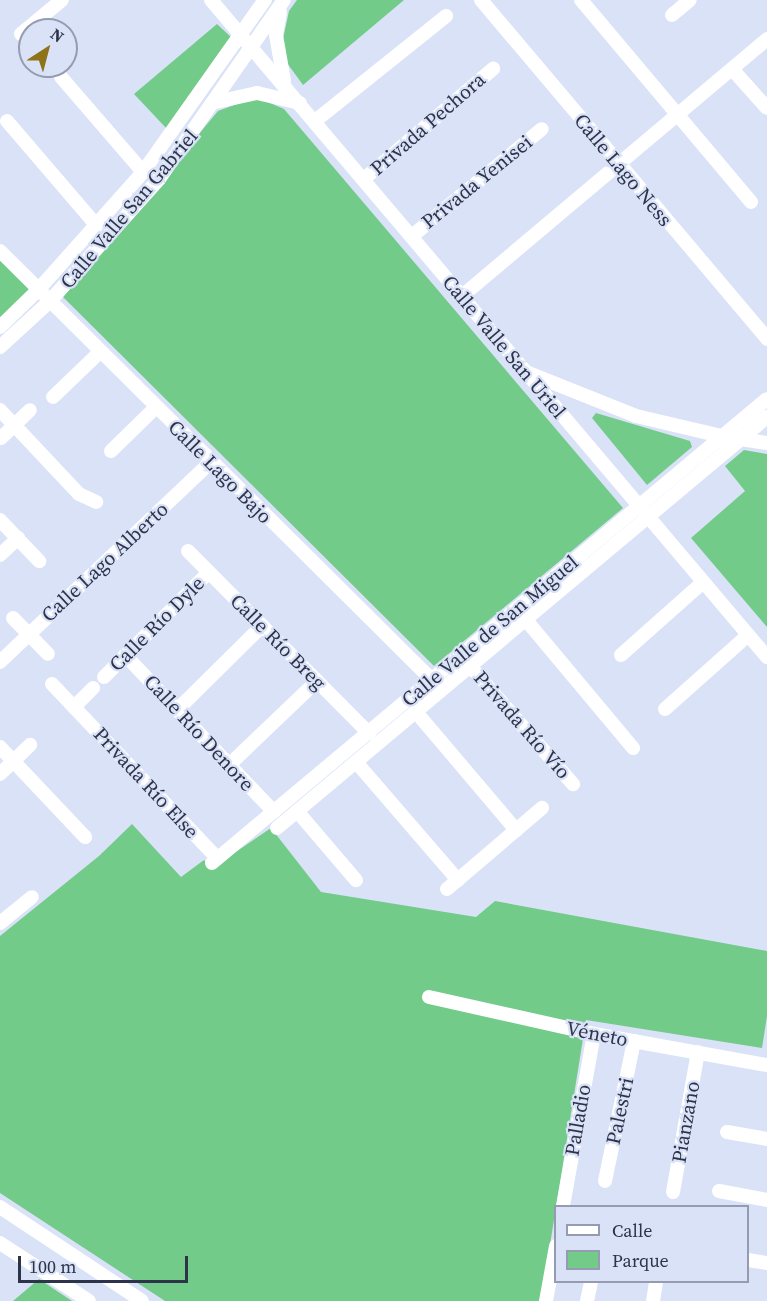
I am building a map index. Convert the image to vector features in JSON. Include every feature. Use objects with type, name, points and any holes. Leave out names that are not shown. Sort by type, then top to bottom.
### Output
[{"type":"street","points":[[40,18],[62,0]]},
{"type":"street","name":"Calle Valle San Uriel","points":[[211,0],[702,583],[767,657]]},
{"type":"street","name":"Calle Valle San Gabriel","points":[[0,327],[38,290],[143,172],[266,0]]},
{"type":"street","name":"Calle Lago Ness","points":[[481,0],[617,165],[767,339]]},
{"type":"street","points":[[581,0],[751,202]]},
{"type":"street","points":[[672,15],[690,0]]},
{"type":"street","points":[[283,2],[276,35],[285,86]]},
{"type":"street","name":"Calle Valle San Gabriel","points":[[0,347],[50,301],[159,179],[216,102],[283,2]]},
{"type":"street","points":[[315,121],[446,16]]},
{"type":"street","points":[[462,296],[767,39]]},
{"type":"street","name":"Privada Pechora","points":[[364,179],[493,69]]},
{"type":"street","points":[[732,69],[767,108]]},
{"type":"street","points":[[62,78],[143,172]]},
{"type":"street","points":[[216,102],[257,93],[300,103]]},
{"type":"street","points":[[7,121],[97,226]]},
{"type":"street","name":"Privada Yenisei","points":[[412,236],[542,129]]},
{"type":"street","name":"Calle Lago Bajo","points":[[0,251],[210,463],[437,686]]},
{"type":"street","points":[[53,397],[100,352]]},
{"type":"street","points":[[522,370],[636,416],[721,436],[767,442]]},
{"type":"street","name":"Calle Valle de San Miguel","points":[[277,828],[416,712],[437,686],[637,506],[767,399]]},
{"type":"street","points":[[111,451],[155,408]]},
{"type":"street","points":[[0,410],[79,494],[96,502]]},
{"type":"street","points":[[1,438],[30,411]]},
{"type":"street","name":"Calle Valle de San Miguel","points":[[214,861],[369,733],[470,666],[767,417]]},
{"type":"street","name":"Calle Lago Alberto","points":[[0,662],[210,463]]},
{"type":"street","points":[[0,520],[39,561]]},
{"type":"street","points":[[0,555],[18,538]]},
{"type":"street","name":"Calle Río Breg","points":[[188,551],[369,733]]},
{"type":"street","name":"Calle Río Dyle","points":[[104,677],[209,572]]},
{"type":"street","points":[[621,655],[702,583]]},
{"type":"street","points":[[14,618],[48,654]]},
{"type":"street","points":[[526,620],[633,748]]},
{"type":"street","points":[[178,709],[262,626]]},
{"type":"street","points":[[665,709],[748,635]]},
{"type":"street","name":"Calle Río Denore","points":[[125,655],[274,812]]},
{"type":"street","name":"Privada Río Vío","points":[[470,666],[573,784]]},
{"type":"street","points":[[229,765],[317,681]]},
{"type":"street","name":"Privada Río Else","points":[[52,684],[214,861]]},
{"type":"street","points":[[74,707],[93,688]]},
{"type":"street","points":[[416,712],[516,830]]},
{"type":"street","points":[[0,774],[30,745]]},
{"type":"street","points":[[0,747],[85,837]]},
{"type":"street","points":[[356,762],[452,885],[542,808]]},
{"type":"street","points":[[297,811],[356,880]]},
{"type":"street","points":[[0,922],[32,897]]},
{"type":"street","name":"Véneto","points":[[429,997],[594,1034],[767,1065]]},
{"type":"street","name":"Palladio","points":[[563,1205],[594,1034]]},
{"type":"street","name":"Palestri","points":[[605,1181],[634,1041]]},
{"type":"street","name":"Pianzano","points":[[673,1192],[698,1052]]},
{"type":"street","points":[[727,1132],[767,1139]]},
{"type":"street","points":[[719,1191],[767,1200]]},
{"type":"street","points":[[0,1207],[142,1301]]},
{"type":"street","points":[[0,1243],[89,1301]]},
{"type":"street","points":[[546,1301],[554,1252]]},
{"type":"street","points":[[749,1260],[767,1263]]},
{"type":"street","points":[[587,1301],[591,1283]]},
{"type":"street","points":[[653,1301],[656,1283]]},
{"type":"green space","points":[[297,0],[404,0],[303,85],[287,63],[283,39],[289,11]]},
{"type":"green space","points":[[217,24],[232,38],[167,129],[134,94]]},
{"type":"green space","points":[[256,97],[284,109],[623,508],[434,666],[63,297],[218,111]]},
{"type":"green space","points":[[0,259],[31,290],[0,320]]},
{"type":"green space","points":[[596,413],[690,441],[692,447],[647,485],[592,418]]},
{"type":"green space","points":[[744,450],[767,454],[767,627],[691,538],[745,491],[725,466]]},
{"type":"green space","points":[[132,824],[181,877],[204,860],[212,868],[271,828],[321,892],[476,917],[495,901],[767,951],[767,1016],[762,1048],[586,1020],[556,1205],[554,1205],[554,1220],[541,1301],[165,1301],[0,1193],[0,936],[99,856]]},
{"type":"green space","points":[[39,1279],[72,1301],[13,1301]]}]
